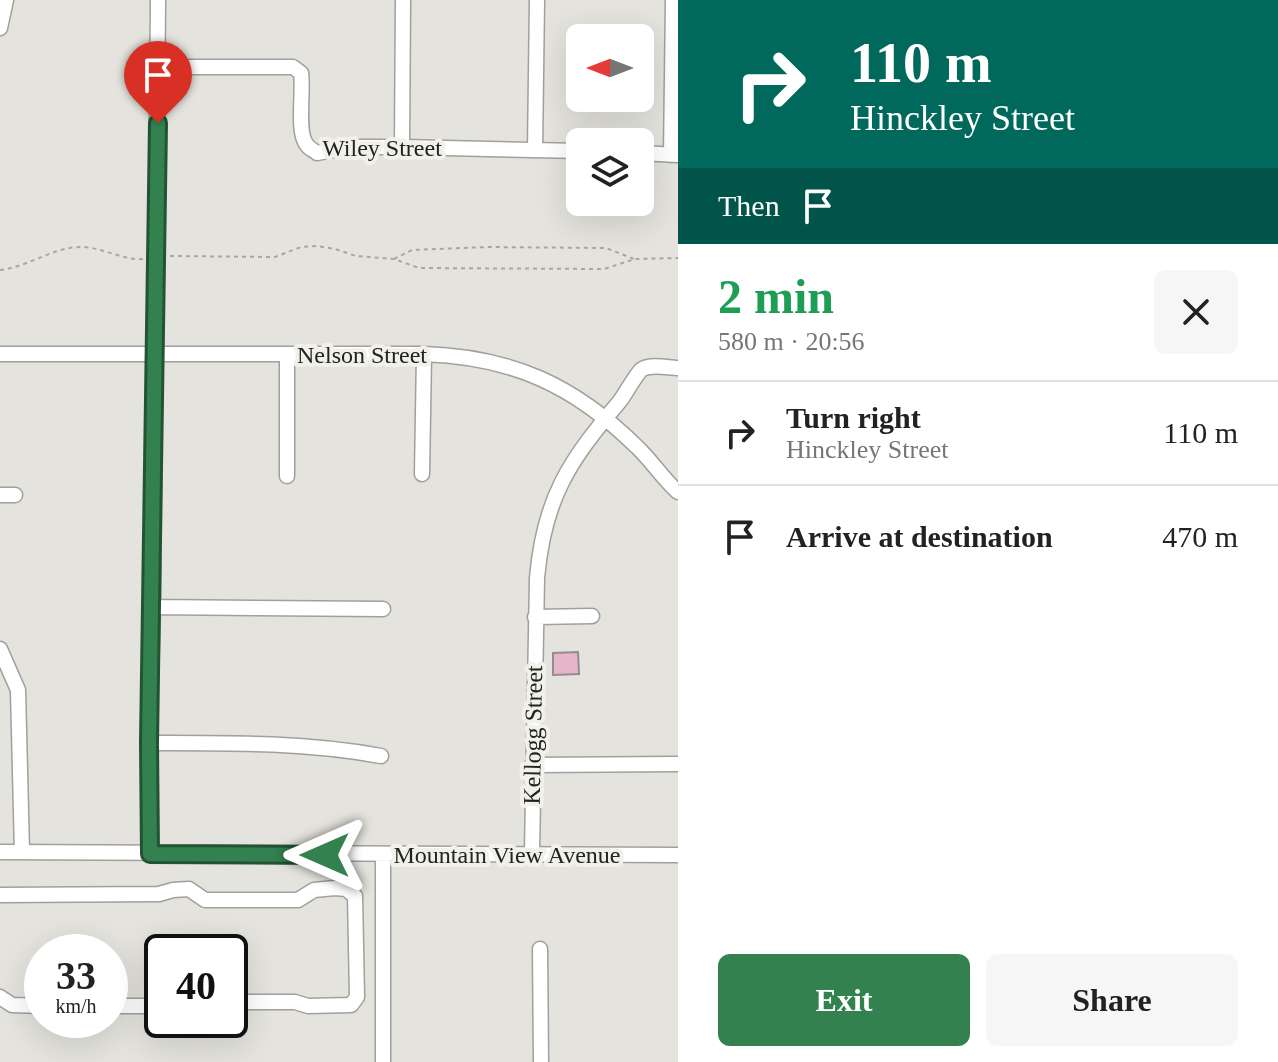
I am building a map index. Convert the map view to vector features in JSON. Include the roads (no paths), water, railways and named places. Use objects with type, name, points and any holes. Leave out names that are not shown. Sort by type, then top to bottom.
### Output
[{"type":"street","points":[[0,28],[6,0]]},
{"type":"street","points":[[150,854],[158,0]]},
{"type":"street","points":[[402,147],[403,0]]},
{"type":"street","points":[[535,150],[537,0]]},
{"type":"street","points":[[654,154],[674,155],[673,0]]},
{"type":"street","name":"Wiley Street","points":[[159,67],[293,67],[301,73],[301,130],[305,144],[317,153],[350,147],[566,151]]},
{"type":"street","name":"Nelson Street","points":[[0,354],[424,354],[479,358],[548,380],[606,417],[678,492]]},
{"type":"street","points":[[422,474],[424,354]]},
{"type":"street","points":[[287,355],[287,476]]},
{"type":"street","name":"Kellogg Street","points":[[532,852],[535,617],[540,541],[549,508],[561,480],[585,442],[642,370],[651,366],[678,368]]},
{"type":"street","points":[[153,607],[383,609]]},
{"type":"street","points":[[535,617],[592,616]]},
{"type":"street","points":[[0,649],[18,690],[22,852]]},
{"type":"street","points":[[149,743],[268,743],[329,747],[381,756]]},
{"type":"street","points":[[532,765],[678,764]]},
{"type":"street","name":"Mountain View Avenue","points":[[0,852],[678,855]]},
{"type":"street","points":[[383,855],[383,1062]]},
{"type":"street","points":[[0,895],[159,894],[189,889],[205,900],[298,900],[314,890],[346,889],[355,896],[357,997],[351,1005],[248,1002]]},
{"type":"street","points":[[540,949],[541,1062]]},
{"type":"street","points":[[357,955],[383,955]]},
{"type":"street","points":[[0,997],[12,1005],[24,1005]]}]
